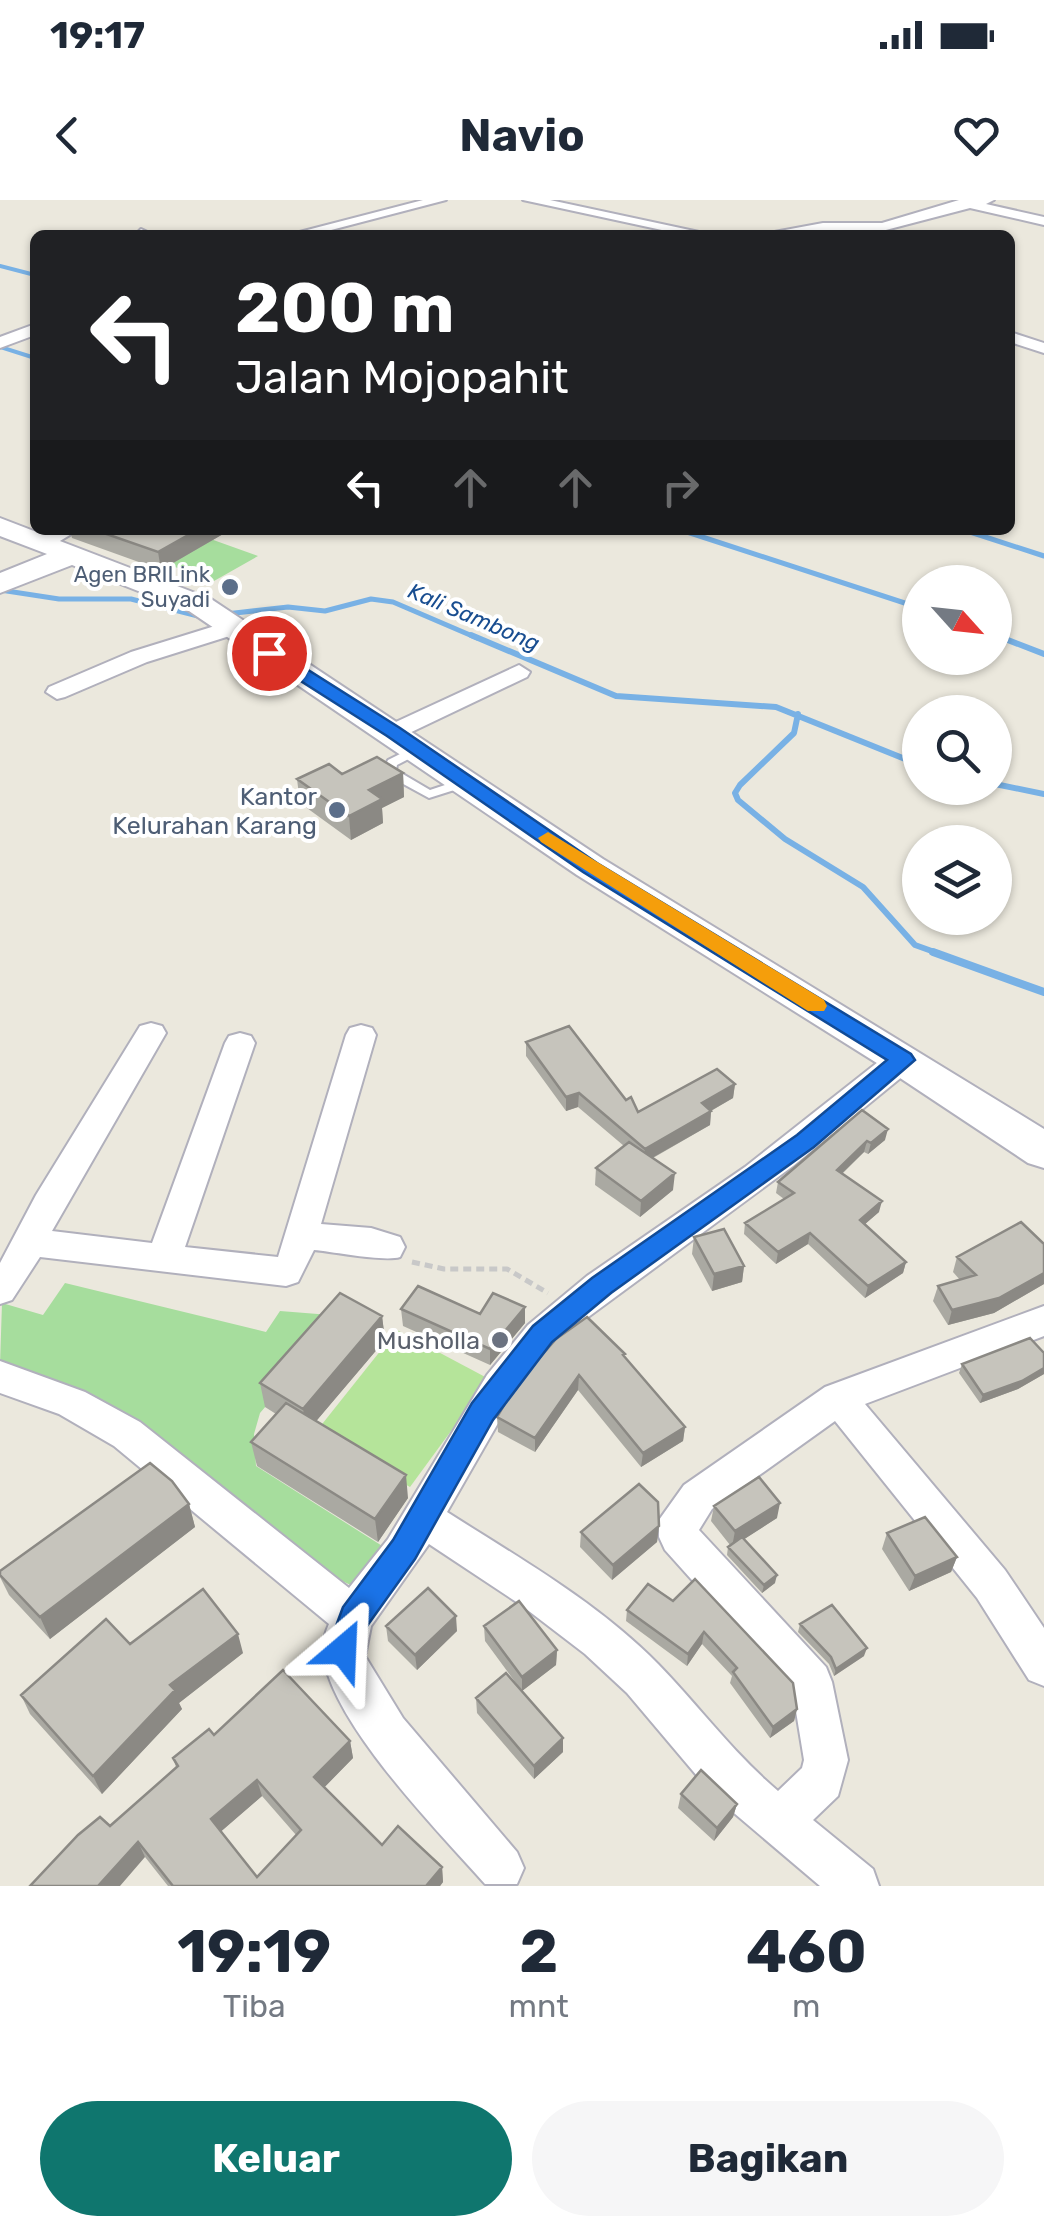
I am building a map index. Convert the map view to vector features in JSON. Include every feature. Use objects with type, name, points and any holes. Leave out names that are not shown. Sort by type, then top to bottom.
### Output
[{"type":"street","points":[[316,230],[439,200]]},
{"type":"street","points":[[530,200],[681,230]]},
{"type":"street","points":[[887,225],[962,203],[987,200]]},
{"type":"street","points":[[962,203],[1044,221]]},
{"type":"street","points":[[801,230],[887,225],[909,230]]},
{"type":"street","points":[[0,342],[30,331]]},
{"type":"street","points":[[1015,339],[1044,348]]},
{"type":"street","points":[[0,526],[30,534]]},
{"type":"street","points":[[34,535],[61,542],[181,595],[406,740],[590,867],[1044,1151]]},
{"type":"street","points":[[4,582],[61,542]]},
{"type":"street","points":[[57,692],[222,621]]},
{"type":"street","points":[[406,740],[519,672]]},
{"type":"street","points":[[0,1290],[151,1033]]},
{"type":"street","points":[[29,1242],[279,1273],[290,1268],[360,1035]]},
{"type":"street","points":[[163,1260],[240,1043]]},
{"type":"street","points":[[501,1868],[364,1702],[349,1675],[343,1650],[354,1618],[380,1586],[482,1411],[527,1352],[571,1308],[806,1141],[903,1060]]},
{"type":"street","points":[[301,1236],[388,1247]]},
{"type":"street","points":[[779,1822],[822,1780],[824,1745],[811,1682],[679,1537],[678,1520],[698,1496],[838,1398],[1044,1321]]},
{"type":"street","points":[[0,1377],[89,1411],[127,1434],[354,1618]]},
{"type":"street","points":[[838,1398],[992,1584],[1044,1664]]},
{"type":"street","points":[[422,1518],[534,1591],[600,1640],[642,1678],[730,1780],[856,1886]]},
{"type":"path","points":[[388,1247],[431,1268],[507,1269],[571,1308]]},
{"type":"green space","points":[[205,537],[258,556],[214,581],[161,562]]},
{"type":"green space","points":[[65,1283],[266,1332],[280,1311],[343,1316],[260,1413],[254,1434],[256,1466],[387,1549],[355,1587],[265,1526],[0,1365],[2,1303],[43,1315]]},
{"type":"green space","points":[[397,1330],[489,1379],[410,1487],[315,1433]]},
{"type":"building","points":[[109,535],[188,535],[158,552]]},
{"type":"building","points":[[377,757],[403,773],[369,790],[382,799],[349,816],[297,779],[329,764],[342,774]]},
{"type":"building","points":[[569,1026],[626,1100],[631,1097],[638,1112],[717,1069],[735,1084],[702,1103],[711,1111],[645,1149],[579,1093],[566,1097],[526,1042]]},
{"type":"building","points":[[862,1110],[888,1129],[871,1143],[867,1141],[837,1170],[882,1201],[860,1220],[906,1262],[868,1286],[810,1233],[778,1252],[745,1223],[794,1193],[778,1182]]},
{"type":"building","points":[[629,1142],[675,1173],[641,1201],[596,1168]]},
{"type":"building","points":[[1021,1222],[1044,1244],[1044,1273],[999,1298],[952,1310],[938,1286],[976,1275],[957,1257]]},
{"type":"building","points":[[724,1229],[744,1266],[714,1274],[694,1237]]},
{"type":"building","points":[[418,1286],[480,1314],[493,1293],[525,1307],[490,1349],[401,1309]]},
{"type":"building","points":[[340,1293],[382,1316],[303,1409],[260,1383]]},
{"type":"building","points":[[587,1317],[625,1354],[685,1427],[643,1453],[579,1375],[535,1438],[497,1417],[516,1385],[556,1339]]},
{"type":"building","points":[[1030,1338],[1044,1353],[1044,1368],[983,1395],[962,1364]]},
{"type":"building","points":[[286,1403],[406,1475],[375,1519],[251,1442]]},
{"type":"building","points":[[150,1463],[172,1481],[189,1504],[40,1617],[0,1571]]},
{"type":"building","points":[[759,1477],[780,1503],[735,1531],[714,1506]]},
{"type":"building","points":[[639,1484],[658,1502],[659,1526],[613,1565],[581,1532]]},
{"type":"building","points":[[925,1517],[957,1557],[915,1576],[887,1533]]},
{"type":"building","points":[[742,1537],[777,1575],[764,1585],[728,1547]]},
{"type":"building","points":[[695,1579],[793,1683],[797,1709],[773,1727],[733,1672],[737,1668],[704,1632],[688,1654],[627,1610],[648,1584],[673,1601]]},
{"type":"building","points":[[428,1588],[456,1616],[415,1655],[386,1626]]},
{"type":"building","points":[[203,1589],[238,1634],[170,1685],[175,1690],[93,1776],[21,1695],[106,1619],[130,1644]]},
{"type":"building","points":[[519,1601],[557,1650],[522,1677],[484,1626]]},
{"type":"building","points":[[832,1605],[867,1648],[836,1669],[831,1657],[800,1624]]},
{"type":"building","points":[[283,1670],[350,1741],[314,1777],[382,1845],[398,1826],[442,1867],[426,1886],[173,1886],[138,1842],[98,1886],[30,1886],[78,1835],[100,1817],[110,1826],[178,1766],[173,1758],[209,1729],[214,1735]],"holes":[[[257,1780],[301,1830],[257,1877],[211,1819]]]},
{"type":"building","points":[[506,1673],[563,1738],[534,1766],[476,1698]]},
{"type":"building","points":[[701,1770],[737,1804],[717,1828],[681,1794]]},
{"type":"waterway","points":[[0,266],[30,274]]},
{"type":"waterway","points":[[0,347],[30,356]]},
{"type":"waterway","points":[[696,535],[902,602]]},
{"type":"waterway","points":[[979,535],[1044,556]]},
{"type":"waterway","name":"Kali Sambong","points":[[0,590],[59,599],[131,599],[202,617]]},
{"type":"waterway","name":"Kali Sambong","points":[[226,614],[288,607],[325,611],[371,599],[393,602],[477,638]]},
{"type":"waterway","name":"Kali Sambong","points":[[471,635],[616,696],[776,707],[798,716]]},
{"type":"waterway","points":[[1012,642],[1044,654]]},
{"type":"waterway","name":"Kali Sambong","points":[[798,716],[902,758]]},
{"type":"waterway","points":[[798,716],[794,733],[740,785],[735,793],[738,800],[785,839],[863,887],[915,945],[940,954]]},
{"type":"waterway","name":"Kali Sambong","points":[[1012,787],[1044,794]]},
{"type":"waterway","points":[[933,952],[1044,992]]},
{"type":"slow traffic","points":[[548,838],[816,1006]]},
{"type":"place","name":"Agen BRILink Suyadi","points":[[230,587]]},
{"type":"place","name":"Kantor Kelurahan Karang","points":[[337,810]]},
{"type":"place","name":"Musholla","points":[[500,1340]]},
{"type":"route","points":[[269,653],[393,732],[590,867],[903,1060],[806,1141],[571,1308],[543,1334],[482,1411],[404,1550],[354,1618],[343,1650]]}]
